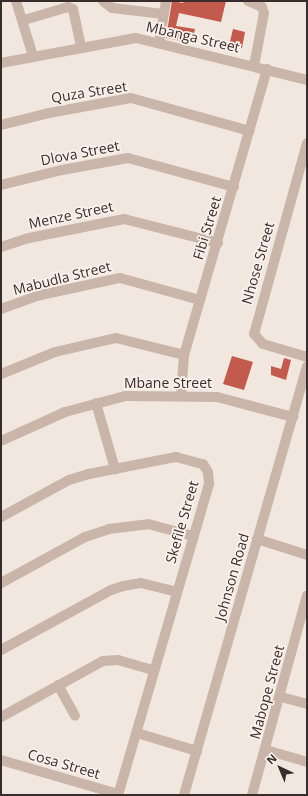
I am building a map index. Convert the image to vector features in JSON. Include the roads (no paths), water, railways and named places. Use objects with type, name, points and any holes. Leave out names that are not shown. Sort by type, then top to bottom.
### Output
[{"type":"street","points":[[16,1],[24,20],[33,56]]},
{"type":"street","points":[[103,1],[112,8],[164,14]]},
{"type":"street","points":[[159,43],[166,1]]},
{"type":"street","points":[[248,1],[262,7],[264,12],[254,66]]},
{"type":"street","points":[[24,20],[68,7],[73,9],[81,47]]},
{"type":"street","name":"Mbanga Street","points":[[1,63],[131,38],[159,43],[307,80]]},
{"type":"street","name":"Fibi Street","points":[[181,395],[184,355],[218,243],[267,69]]},
{"type":"street","name":"Quza Street","points":[[1,125],[49,112],[131,98],[250,131]]},
{"type":"street","name":"Nhose Street","points":[[307,143],[254,334],[263,344],[307,357]]},
{"type":"street","name":"Dlova Street","points":[[1,184],[62,170],[128,158],[234,187]]},
{"type":"street","name":"Menze Street","points":[[1,247],[29,238],[124,219],[218,243]]},
{"type":"street","name":"Mabudla Street","points":[[1,309],[36,296],[120,278],[200,300]]},
{"type":"street","points":[[1,374],[55,352],[116,338],[184,355]]},
{"type":"street","name":"Johnson Road","points":[[184,795],[307,366]]},
{"type":"street","name":"Mbane Street","points":[[2,437],[43,420],[96,403],[125,396],[181,395],[232,400],[293,417]]},
{"type":"street","points":[[96,403],[115,469]]},
{"type":"street","name":"Skefile Street","points":[[1,517],[69,480],[115,469],[171,457],[203,464],[208,472],[209,484],[118,795]]},
{"type":"street","points":[[1,583],[85,537],[109,529],[148,524],[193,536]]},
{"type":"street","points":[[258,539],[307,556]]},
{"type":"street","points":[[1,650],[111,590],[141,583],[177,592]]},
{"type":"street","name":"Mabope Street","points":[[252,795],[304,617],[307,595]]},
{"type":"street","points":[[1,717],[95,665],[110,660],[154,670]]},
{"type":"street","points":[[58,685],[75,716]]},
{"type":"street","points":[[280,697],[307,704]]},
{"type":"street","points":[[137,733],[197,751]]},
{"type":"street","points":[[266,750],[307,762]]},
{"type":"street","name":"Cosa Street","points":[[1,760],[118,795]]}]
